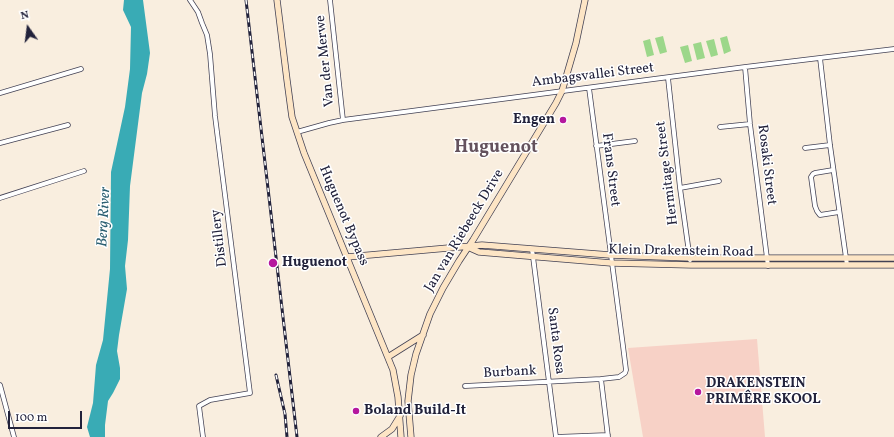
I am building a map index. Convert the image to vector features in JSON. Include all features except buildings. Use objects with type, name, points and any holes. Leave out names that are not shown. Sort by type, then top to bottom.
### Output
[{"type":"main road","name":"Huguenot Bypass","points":[[277,0],[292,116],[296,132],[388,357],[396,384],[400,415],[400,437]]},
{"type":"main road","name":"Jan van Riebeeck Drive","points":[[412,437],[408,401],[409,384],[413,363],[430,314],[443,288],[562,91],[576,43],[585,0]]},
{"type":"main road","name":"Klein Drakenstein Road","points":[[347,257],[482,245],[610,255],[690,258],[894,258]]},
{"type":"main road","name":"Klein Drakenstein Road","points":[[468,247],[479,252],[611,263],[768,266],[894,265]]},
{"type":"main road","points":[[388,357],[423,335]]},
{"type":"main road","points":[[381,437],[392,429],[400,415]]},
{"type":"main road","points":[[400,437],[412,437]]},
{"type":"street","name":"Distillery","points":[[190,0],[198,12],[207,35],[210,54],[215,116],[250,393],[210,400],[199,406],[203,437]]},
{"type":"street","name":"Van der Merwe","points":[[330,0],[343,120]]},
{"type":"street","name":"Ambagsvallei Street","points":[[296,132],[343,120],[894,49]]},
{"type":"street","points":[[820,58],[833,170],[847,265]]},
{"type":"street","name":"Rosaki Street","points":[[745,67],[750,124],[768,266]]},
{"type":"street","points":[[0,93],[81,69]]},
{"type":"street","name":"Hermitage Street","points":[[668,78],[680,188],[691,265]]},
{"type":"street","name":"Frans Street","points":[[589,88],[626,370]]},
{"type":"street","points":[[720,128],[750,124]]},
{"type":"street","points":[[0,143],[68,125]]},
{"type":"street","points":[[596,146],[634,141]]},
{"type":"street","points":[[805,148],[830,145]]},
{"type":"street","points":[[833,170],[812,174],[811,177],[815,206],[820,215],[839,212]]},
{"type":"street","points":[[0,191],[1,197],[84,171]]},
{"type":"street","points":[[680,188],[719,181]]},
{"type":"street","name":"Santa Rosa","points":[[532,249],[556,437]]},
{"type":"street","name":"Burbank","points":[[465,386],[600,379],[623,376],[626,370]]},
{"type":"street","points":[[556,437],[608,436],[600,379]]},
{"type":"street","points":[[0,385],[14,437]]},
{"type":"shaded area","name":"DRAKENSTEIN PRIMÊRE SKOOL","points":[[757,339],[765,437],[643,437],[628,348]]},
{"type":"green space","points":[[663,36],[667,52],[660,54],[655,38]]},
{"type":"green space","points":[[727,36],[731,51],[724,54],[720,38]]},
{"type":"green space","points":[[650,39],[654,55],[647,57],[643,41]]},
{"type":"green space","points":[[714,39],[718,55],[711,57],[706,41]]},
{"type":"green space","points":[[701,42],[705,58],[697,60],[693,44]]},
{"type":"green space","points":[[688,45],[692,61],[685,63],[680,47]]},
{"type":"water","points":[[124,0],[143,0],[150,53],[142,93],[130,186],[128,240],[125,266],[127,289],[117,351],[120,379],[108,401],[105,437],[90,437],[87,427],[93,403],[96,365],[103,340],[110,269],[111,172],[125,107],[130,69],[131,27],[123,10]]},
{"type":"railway","points":[[246,0],[297,437]]},
{"type":"railway","points":[[276,375],[285,414],[287,437]]},
{"type":"place","name":"Engen","points":[[563,120]]},
{"type":"place","name":"Huguenot","points":[[273,263]]},
{"type":"place","name":"DRAKENSTEIN PRIMÊRE SKOOL","points":[[698,392]]},
{"type":"place","name":"Boland Build-It","points":[[356,411]]},
{"type":"district","name":"Huguenot","points":[[496,149]]},
{"type":"water label","name":"Berg River","points":[[105,217]]}]
